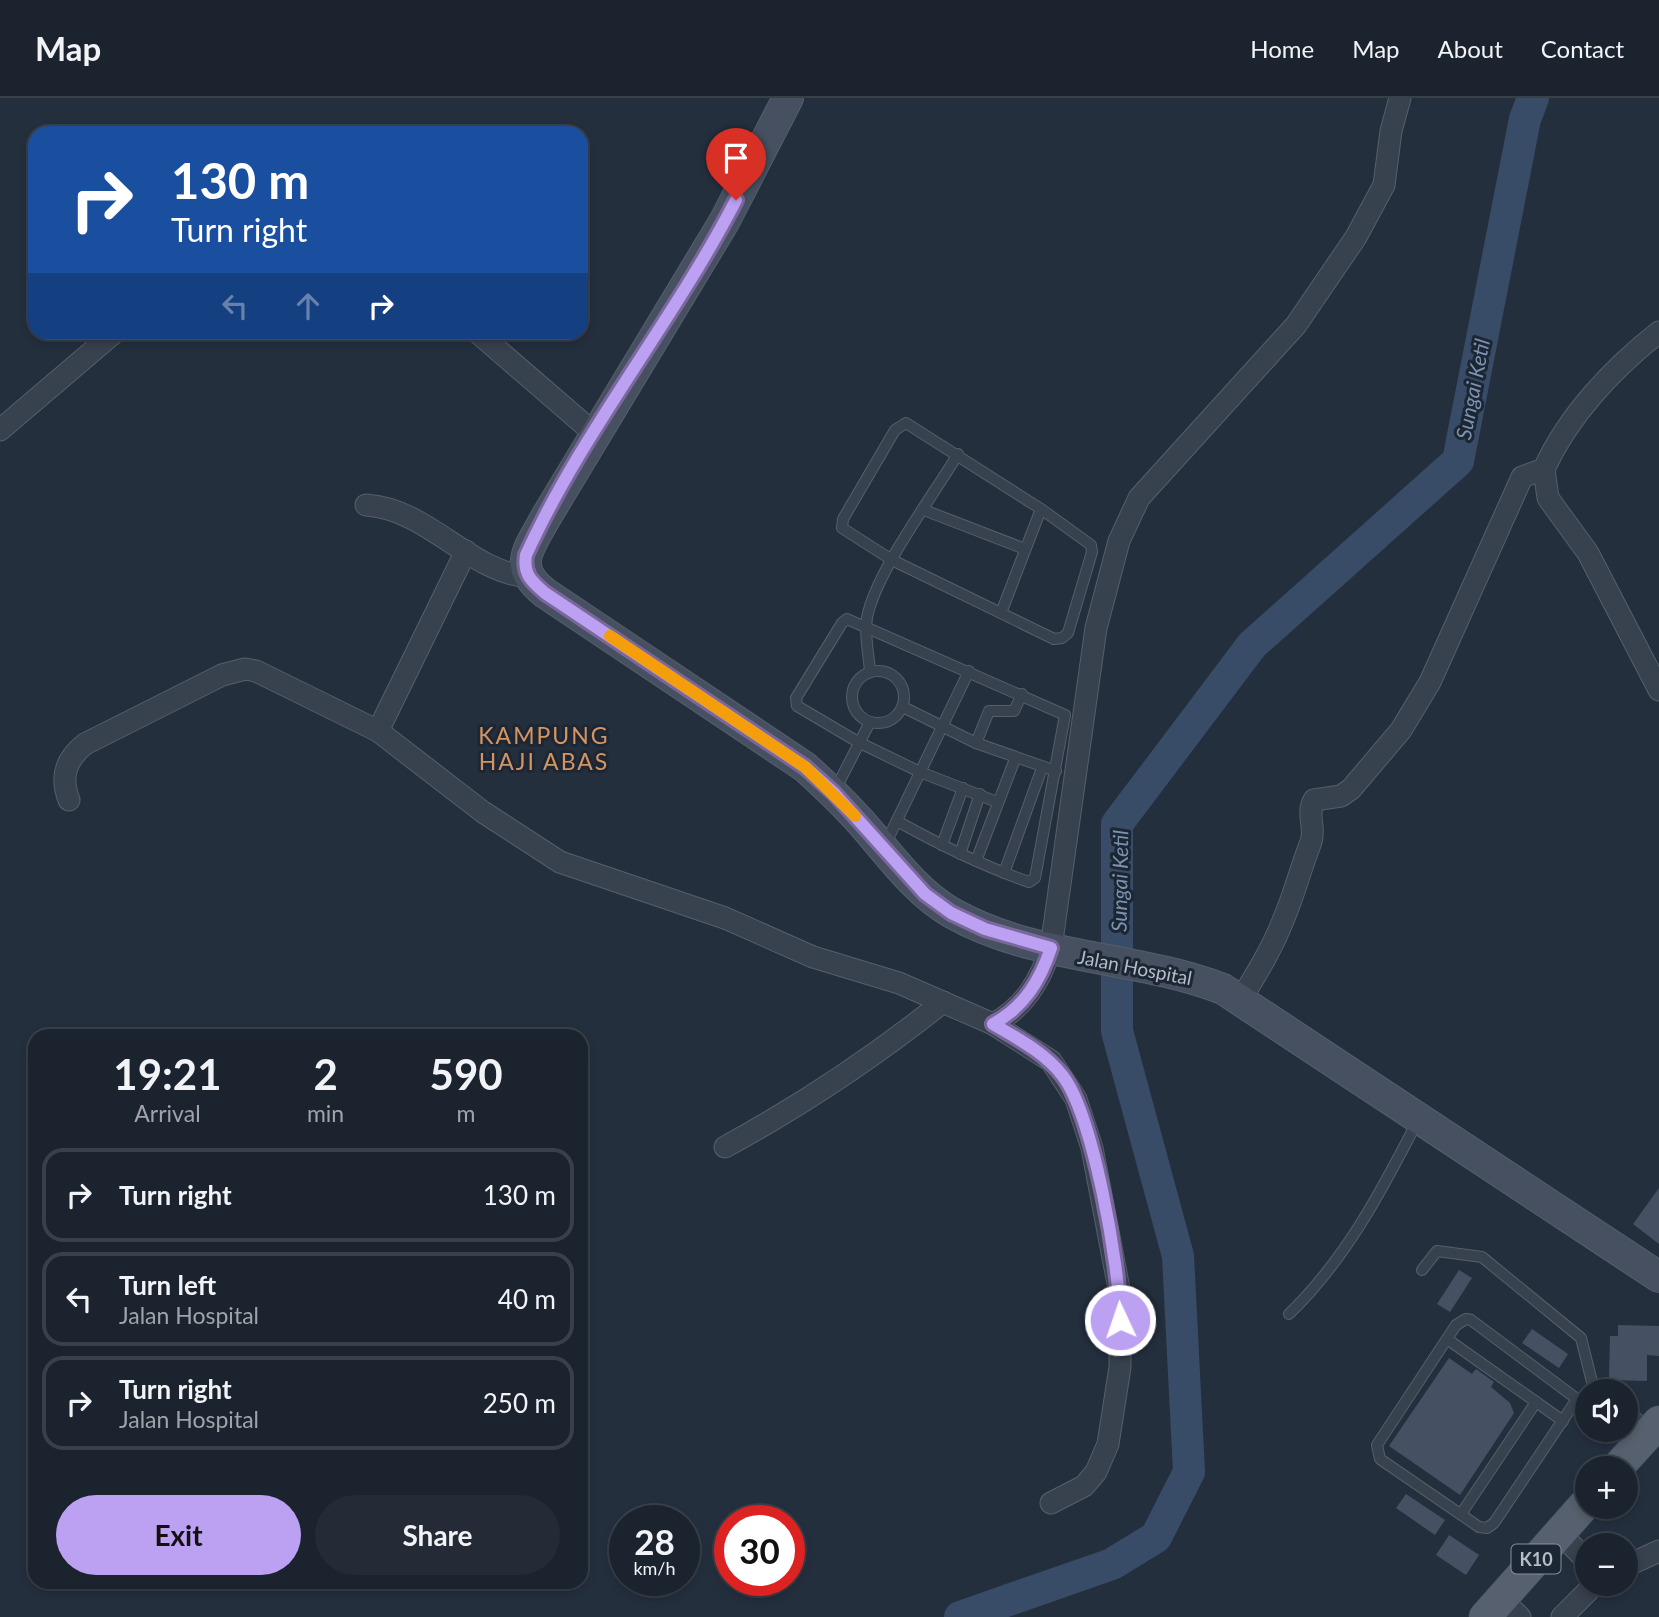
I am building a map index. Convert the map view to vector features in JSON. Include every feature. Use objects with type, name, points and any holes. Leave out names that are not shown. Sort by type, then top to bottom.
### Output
[{"type":"main road","points":[[527,578],[524,566],[531,545],[594,434],[724,222],[788,98]]},
{"type":"main road","name":"Jalan Hospital","points":[[527,578],[545,593],[795,760],[834,793],[925,894],[951,913],[985,929],[1063,952],[1166,971],[1199,980],[1241,999],[1418,1120],[1659,1277]]},
{"type":"main road","points":[[1626,1456],[1642,1432]]},
{"type":"main road","name":"K10","points":[[1502,1611],[1575,1516]]},
{"type":"street","points":[[993,1024],[1008,1016],[1023,1002],[1043,971],[1063,952],[1097,628],[1119,541],[1139,498],[1296,325],[1356,237],[1384,185],[1391,131],[1401,98]]},
{"type":"street","points":[[1659,332],[1614,372],[1583,408],[1552,451],[1544,469],[1548,498],[1588,552],[1659,690]]},
{"type":"street","points":[[0,430],[106,340]]},
{"type":"street","points":[[486,340],[594,434]]},
{"type":"street","points":[[1241,999],[1267,955],[1286,914],[1299,869],[1312,838],[1311,806],[1314,800],[1341,796],[1351,789],[1401,730],[1430,682],[1522,477],[1544,469]]},
{"type":"street","points":[[366,505],[382,506],[410,516],[503,572],[527,578]]},
{"type":"street","points":[[378,731],[466,551]]},
{"type":"street","points":[[69,800],[64,788],[65,772],[72,757],[85,744],[234,671],[256,671],[378,731],[483,812],[560,862],[725,918],[813,957],[899,983],[993,1024],[1051,1061],[1076,1099],[1092,1148],[1120,1294],[1120,1367],[1108,1444],[1096,1472],[1084,1486],[1051,1503]]},
{"type":"street","points":[[725,1147],[829,1086],[895,1041],[943,1002]]},
{"type":"street","points":[[1560,1533],[1575,1549]]},
{"type":"street","points":[[1638,1561],[1659,1551]]},
{"type":"street","points":[[1562,1617],[1583,1596]]},
{"type":"lane","points":[[906,423],[1041,509],[1091,545],[1068,633],[1062,638],[1054,639],[892,560],[845,531],[841,525],[895,430],[906,423]]},
{"type":"lane","points":[[870,672],[866,626],[873,599],[892,560],[958,454]]},
{"type":"lane","points":[[1001,613],[1041,509]]},
{"type":"lane","points":[[924,510],[1025,549]]},
{"type":"lane","points":[[897,821],[960,854],[1004,873],[1029,881],[1035,878],[1065,715],[852,620],[842,623],[796,698],[797,706],[804,713],[858,742],[920,772],[998,802]]},
{"type":"lane","points":[[882,671],[893,675],[901,684],[905,695],[903,707],[889,721],[870,722],[860,717],[852,697],[854,686],[870,672],[882,671]]},
{"type":"lane","points":[[884,849],[969,671]]},
{"type":"lane","points":[[976,743],[989,711],[1014,711],[1022,694]]},
{"type":"lane","points":[[903,707],[942,728],[1015,760],[1056,771]]},
{"type":"lane","points":[[834,793],[870,722]]},
{"type":"lane","points":[[976,861],[1015,760]]},
{"type":"lane","points":[[1004,873],[1042,768]]},
{"type":"lane","points":[[942,845],[964,788]]},
{"type":"lane","points":[[960,854],[980,794]]},
{"type":"lane","points":[[1289,1314],[1322,1282],[1352,1238],[1381,1192],[1418,1120]]},
{"type":"lane","points":[[1422,1270],[1437,1251],[1482,1257],[1581,1338],[1591,1379]]},
{"type":"lane","points":[[1575,1398],[1471,1320],[1461,1320],[1377,1445],[1377,1453],[1380,1459],[1479,1527],[1487,1528],[1494,1523],[1575,1402]]},
{"type":"lane","points":[[1447,1339],[1563,1421]]},
{"type":"lane","points":[[1461,1514],[1536,1402]]},
{"type":"building","points":[[1659,1188],[1659,1244],[1633,1224]]},
{"type":"building","points":[[1459,1270],[1472,1278],[1450,1312],[1437,1304]]},
{"type":"building","points":[[1618,1325],[1659,1326],[1659,1356],[1647,1355],[1647,1381],[1609,1379],[1610,1336],[1618,1336]]},
{"type":"building","points":[[1532,1329],[1568,1354],[1559,1368],[1522,1343]]},
{"type":"building","points":[[1449,1358],[1472,1374],[1476,1369],[1494,1382],[1491,1387],[1510,1403],[1514,1413],[1460,1495],[1389,1446]]},
{"type":"building","points":[[1406,1494],[1445,1520],[1435,1535],[1396,1508]]},
{"type":"building","points":[[1449,1535],[1479,1555],[1466,1575],[1436,1555]]},
{"type":"waterway","name":"Sungai Ketil","points":[[960,1617],[1112,1564],[1156,1537],[1189,1472],[1178,1256],[1117,1031],[1117,824],[1252,645],[1458,461],[1525,119],[1533,98]]},
{"type":"slow traffic","points":[[610,636],[805,767],[855,816]]},
{"type":"district","name":"KAMPUNG HAJI ABAS","points":[[544,748]]},
{"type":"route","points":[[736,200],[690,281],[567,478],[526,555],[524,566],[527,578],[545,593],[805,767],[834,793],[925,894],[951,913],[985,929],[1051,948],[1043,971],[1023,1002],[1008,1016],[993,1024],[1051,1061],[1065,1077],[1076,1099],[1092,1148],[1114,1256],[1120,1294],[1120,1320]]}]
